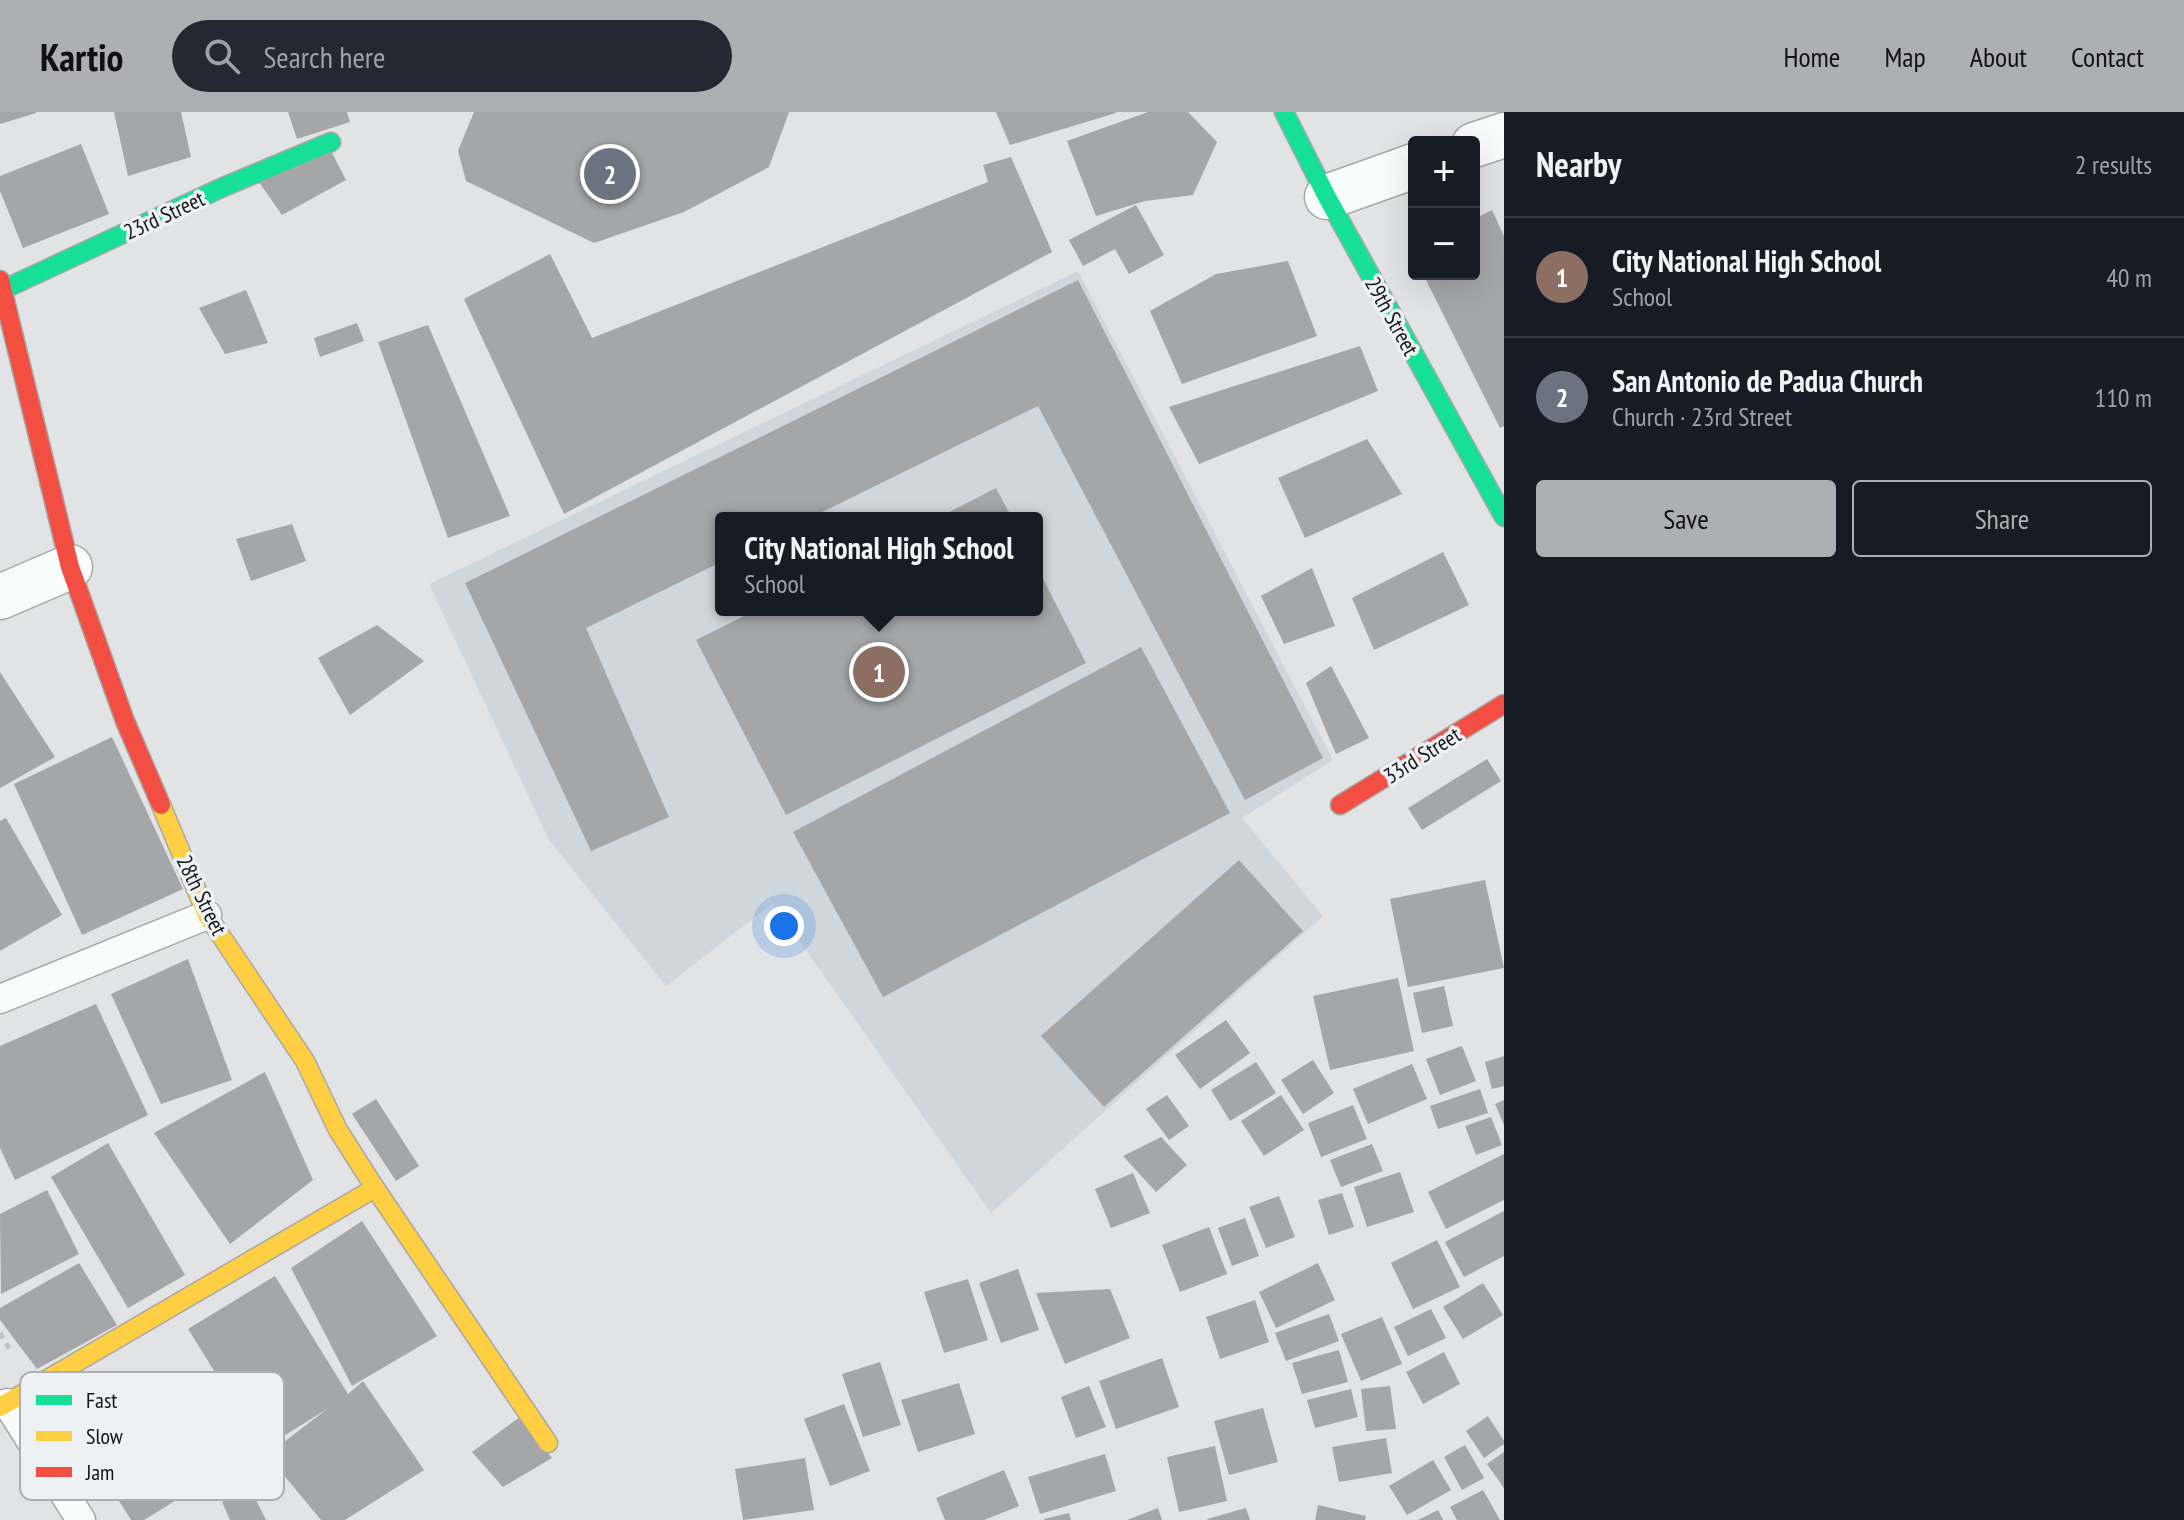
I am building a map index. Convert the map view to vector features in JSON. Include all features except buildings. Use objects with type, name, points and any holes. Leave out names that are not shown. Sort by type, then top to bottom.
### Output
[{"type":"street","name":"29th Street","points":[[1284,112],[1327,197],[1504,517]]},
{"type":"street","points":[[1480,143],[1504,135]]},
{"type":"street","name":"23rd Street","points":[[1,287],[331,142]]},
{"type":"street","points":[[1327,197],[1408,168]]},
{"type":"street","name":"28th Street","points":[[1,287],[70,567],[125,721],[207,915],[305,1061],[338,1130],[375,1188],[548,1443]]},
{"type":"street","points":[[0,597],[70,567]]},
{"type":"street","name":"33rd Street","points":[[1340,805],[1504,704]]},
{"type":"street","points":[[60,1372],[375,1188]]},
{"type":"lane","points":[[0,999],[207,915]]},
{"type":"lane","points":[[3,1405],[20,1430]]},
{"type":"lane","points":[[67,1500],[81,1520]]},
{"type":"shaded area","points":[[1078,271],[1333,760],[1242,818],[1323,916],[991,1213],[773,903],[666,986],[549,840],[429,584]]},
{"type":"traffic: fast","points":[[1284,112],[1327,197],[1504,517]]},
{"type":"traffic: fast","points":[[0,291],[221,188],[331,142]]},
{"type":"traffic: slow","points":[[161,805],[207,915],[305,1061],[338,1130],[375,1188],[548,1443]]},
{"type":"traffic: slow","points":[[60,1372],[375,1188]]},
{"type":"traffic: slow","points":[[0,1407],[20,1395]]},
{"type":"traffic: jam","points":[[0,280],[70,567],[125,721],[161,805]]},
{"type":"traffic: jam","points":[[1340,805],[1504,704]]},
{"type":"place","name":"San Antonio de Padua Church","points":[[610,174]]},
{"type":"place","name":"City National High School","points":[[879,672]]}]
